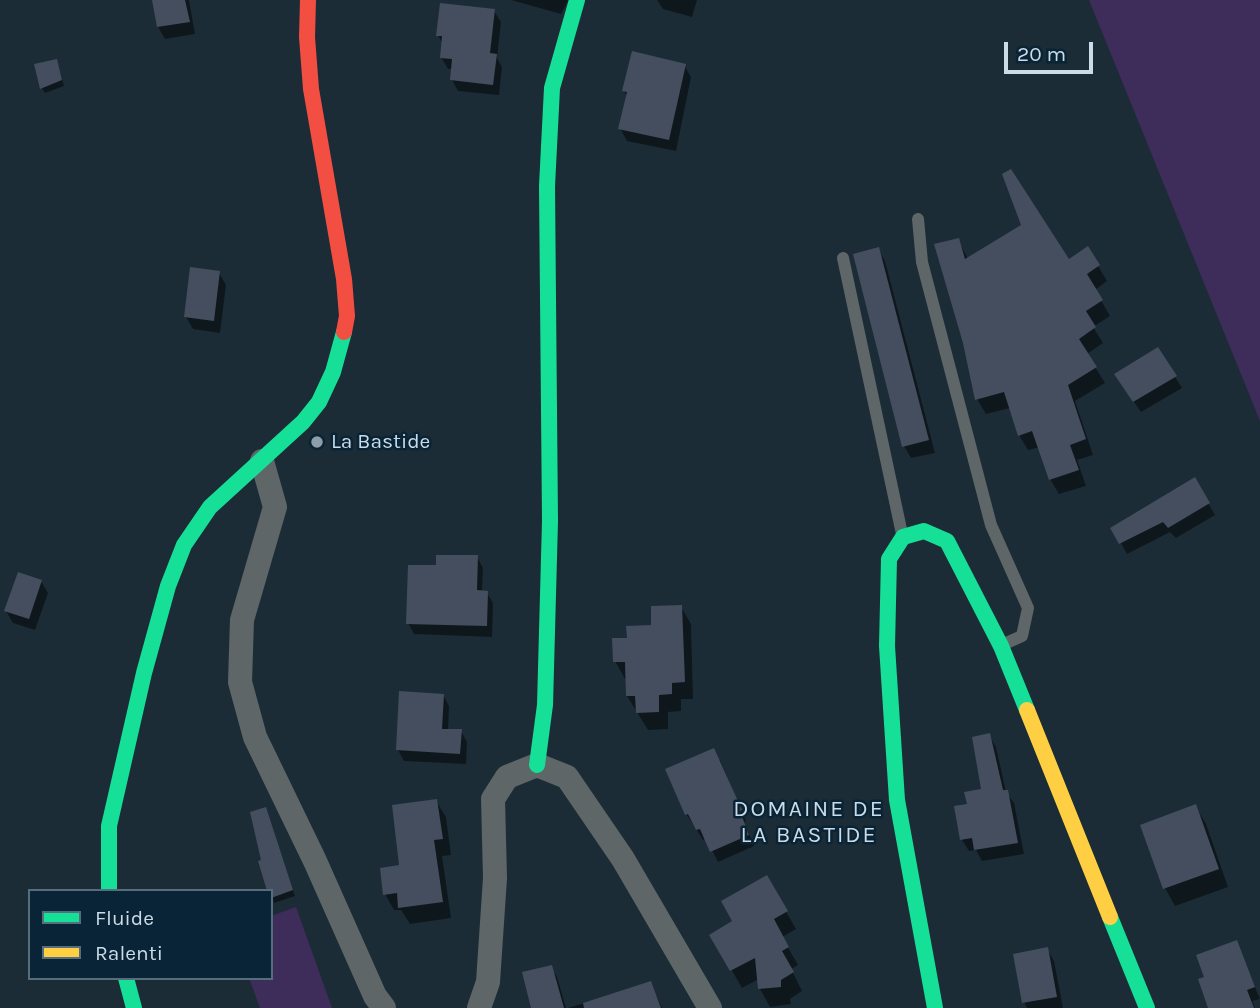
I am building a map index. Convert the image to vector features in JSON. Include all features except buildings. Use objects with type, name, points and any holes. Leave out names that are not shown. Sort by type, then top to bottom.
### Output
[{"type":"street","points":[[109,889],[109,826],[144,673],[168,586],[184,545],[210,507],[303,422],[319,402],[333,372],[346,316],[344,279],[311,89],[307,0]]},
{"type":"street","points":[[537,765],[545,705],[550,521],[547,186],[552,88],[577,0]]},
{"type":"street","points":[[262,461],[275,507],[242,620],[240,682],[255,737],[315,861],[375,996],[384,1008]]},
{"type":"street","points":[[935,1008],[897,800],[887,646],[890,559],[902,537],[924,531],[947,541],[1000,646],[1147,1008]]},
{"type":"street","points":[[479,1008],[488,982],[495,878],[493,799],[507,777],[537,765],[567,777],[623,859],[710,1008]]},
{"type":"street","points":[[127,980],[134,1008]]},
{"type":"lane","points":[[918,219],[922,262],[991,525],[1028,608],[1022,636],[1000,646]]},
{"type":"lane","points":[[843,258],[902,537]]},
{"type":"shaded area","points":[[1089,0],[1260,0],[1260,421]]},
{"type":"shaded area","points":[[296,907],[332,1008],[260,1008],[250,980],[273,980],[273,915]]},
{"type":"traffic: fast","points":[[537,765],[545,705],[550,521],[547,186],[552,88],[577,0]]},
{"type":"traffic: fast","points":[[109,889],[109,826],[144,673],[168,586],[184,545],[210,507],[303,422],[319,402],[333,372],[344,332]]},
{"type":"traffic: fast","points":[[935,1008],[897,800],[887,646],[889,559],[903,537],[924,531],[947,541],[1001,646],[1027,710]]},
{"type":"traffic: fast","points":[[1110,917],[1147,1008]]},
{"type":"traffic: fast","points":[[127,980],[134,1008]]},
{"type":"traffic: slow","points":[[1027,710],[1110,917]]},
{"type":"traffic: jam","points":[[308,0],[307,37],[311,89],[344,279],[347,316],[344,332]]},
{"type":"place","name":"La Bastide","points":[[317,442]]},
{"type":"district","name":"DOMAINE DE LA BASTIDE","points":[[809,822]]}]
